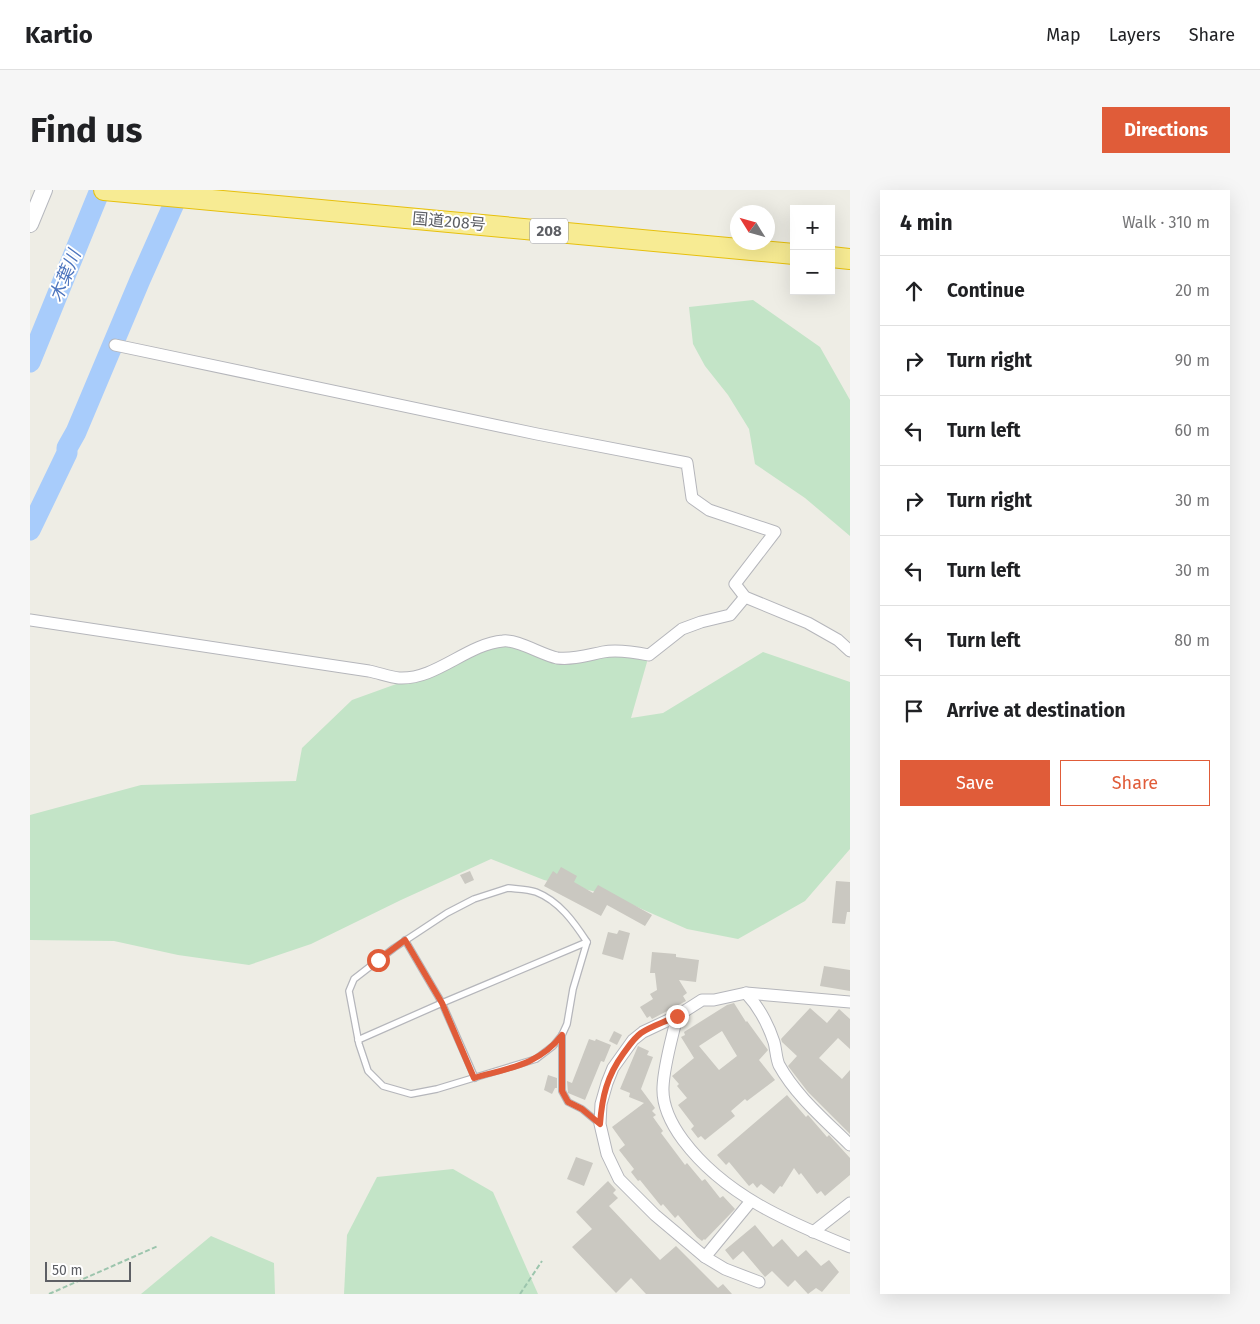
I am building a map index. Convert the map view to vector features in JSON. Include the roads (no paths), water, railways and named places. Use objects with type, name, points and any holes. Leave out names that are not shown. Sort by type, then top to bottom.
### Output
[{"type":"highway","name":"国道208号","points":[[104,190],[790,254]]},
{"type":"highway","points":[[835,258],[850,259]]},
{"type":"main road","points":[[30,224],[44,190]]},
{"type":"street","points":[[115,345],[537,434],[687,463],[692,498],[709,510],[775,532],[735,584],[745,597],[808,623],[838,640],[850,651]]},
{"type":"street","points":[[30,620],[369,671],[400,678],[424,674],[448,664],[483,645],[505,640],[557,658],[580,658],[605,651],[633,652],[649,655],[682,629],[701,622],[730,616],[745,597]]},
{"type":"street","points":[[746,993],[756,1003],[763,1016],[775,1044],[778,1064],[796,1092],[850,1145]]},
{"type":"street","points":[[759,1282],[726,1269],[705,1257],[655,1215],[619,1179],[607,1154],[600,1124],[601,1104],[606,1082],[613,1068],[633,1040],[643,1032],[677,1016],[702,1000],[714,1000],[746,993],[850,1002]]},
{"type":"street","points":[[677,1016],[667,1058],[663,1088],[667,1112],[676,1130],[695,1156],[714,1174],[751,1201],[813,1232],[850,1247]]},
{"type":"street","points":[[705,1257],[751,1201]]},
{"type":"street","points":[[813,1232],[850,1202]]},
{"type":"lane","points":[[508,888],[535,891],[556,904],[575,923],[587,942],[567,1024],[562,1035],[553,1046],[536,1059],[437,1089],[411,1094],[383,1086],[368,1071],[358,1040],[349,991],[354,979],[405,940],[447,913],[474,899],[508,888]]},
{"type":"lane","points":[[405,940],[442,1003],[474,1078]]},
{"type":"lane","points":[[358,1040],[587,942]]},
{"type":"lane","points":[[562,1035],[562,1091],[568,1102],[582,1109],[600,1124]]},
{"type":"waterway","name":"木葉川","points":[[30,362],[100,190]]},
{"type":"waterway","points":[[30,530],[67,453],[67,448],[76,432],[180,190]]}]
